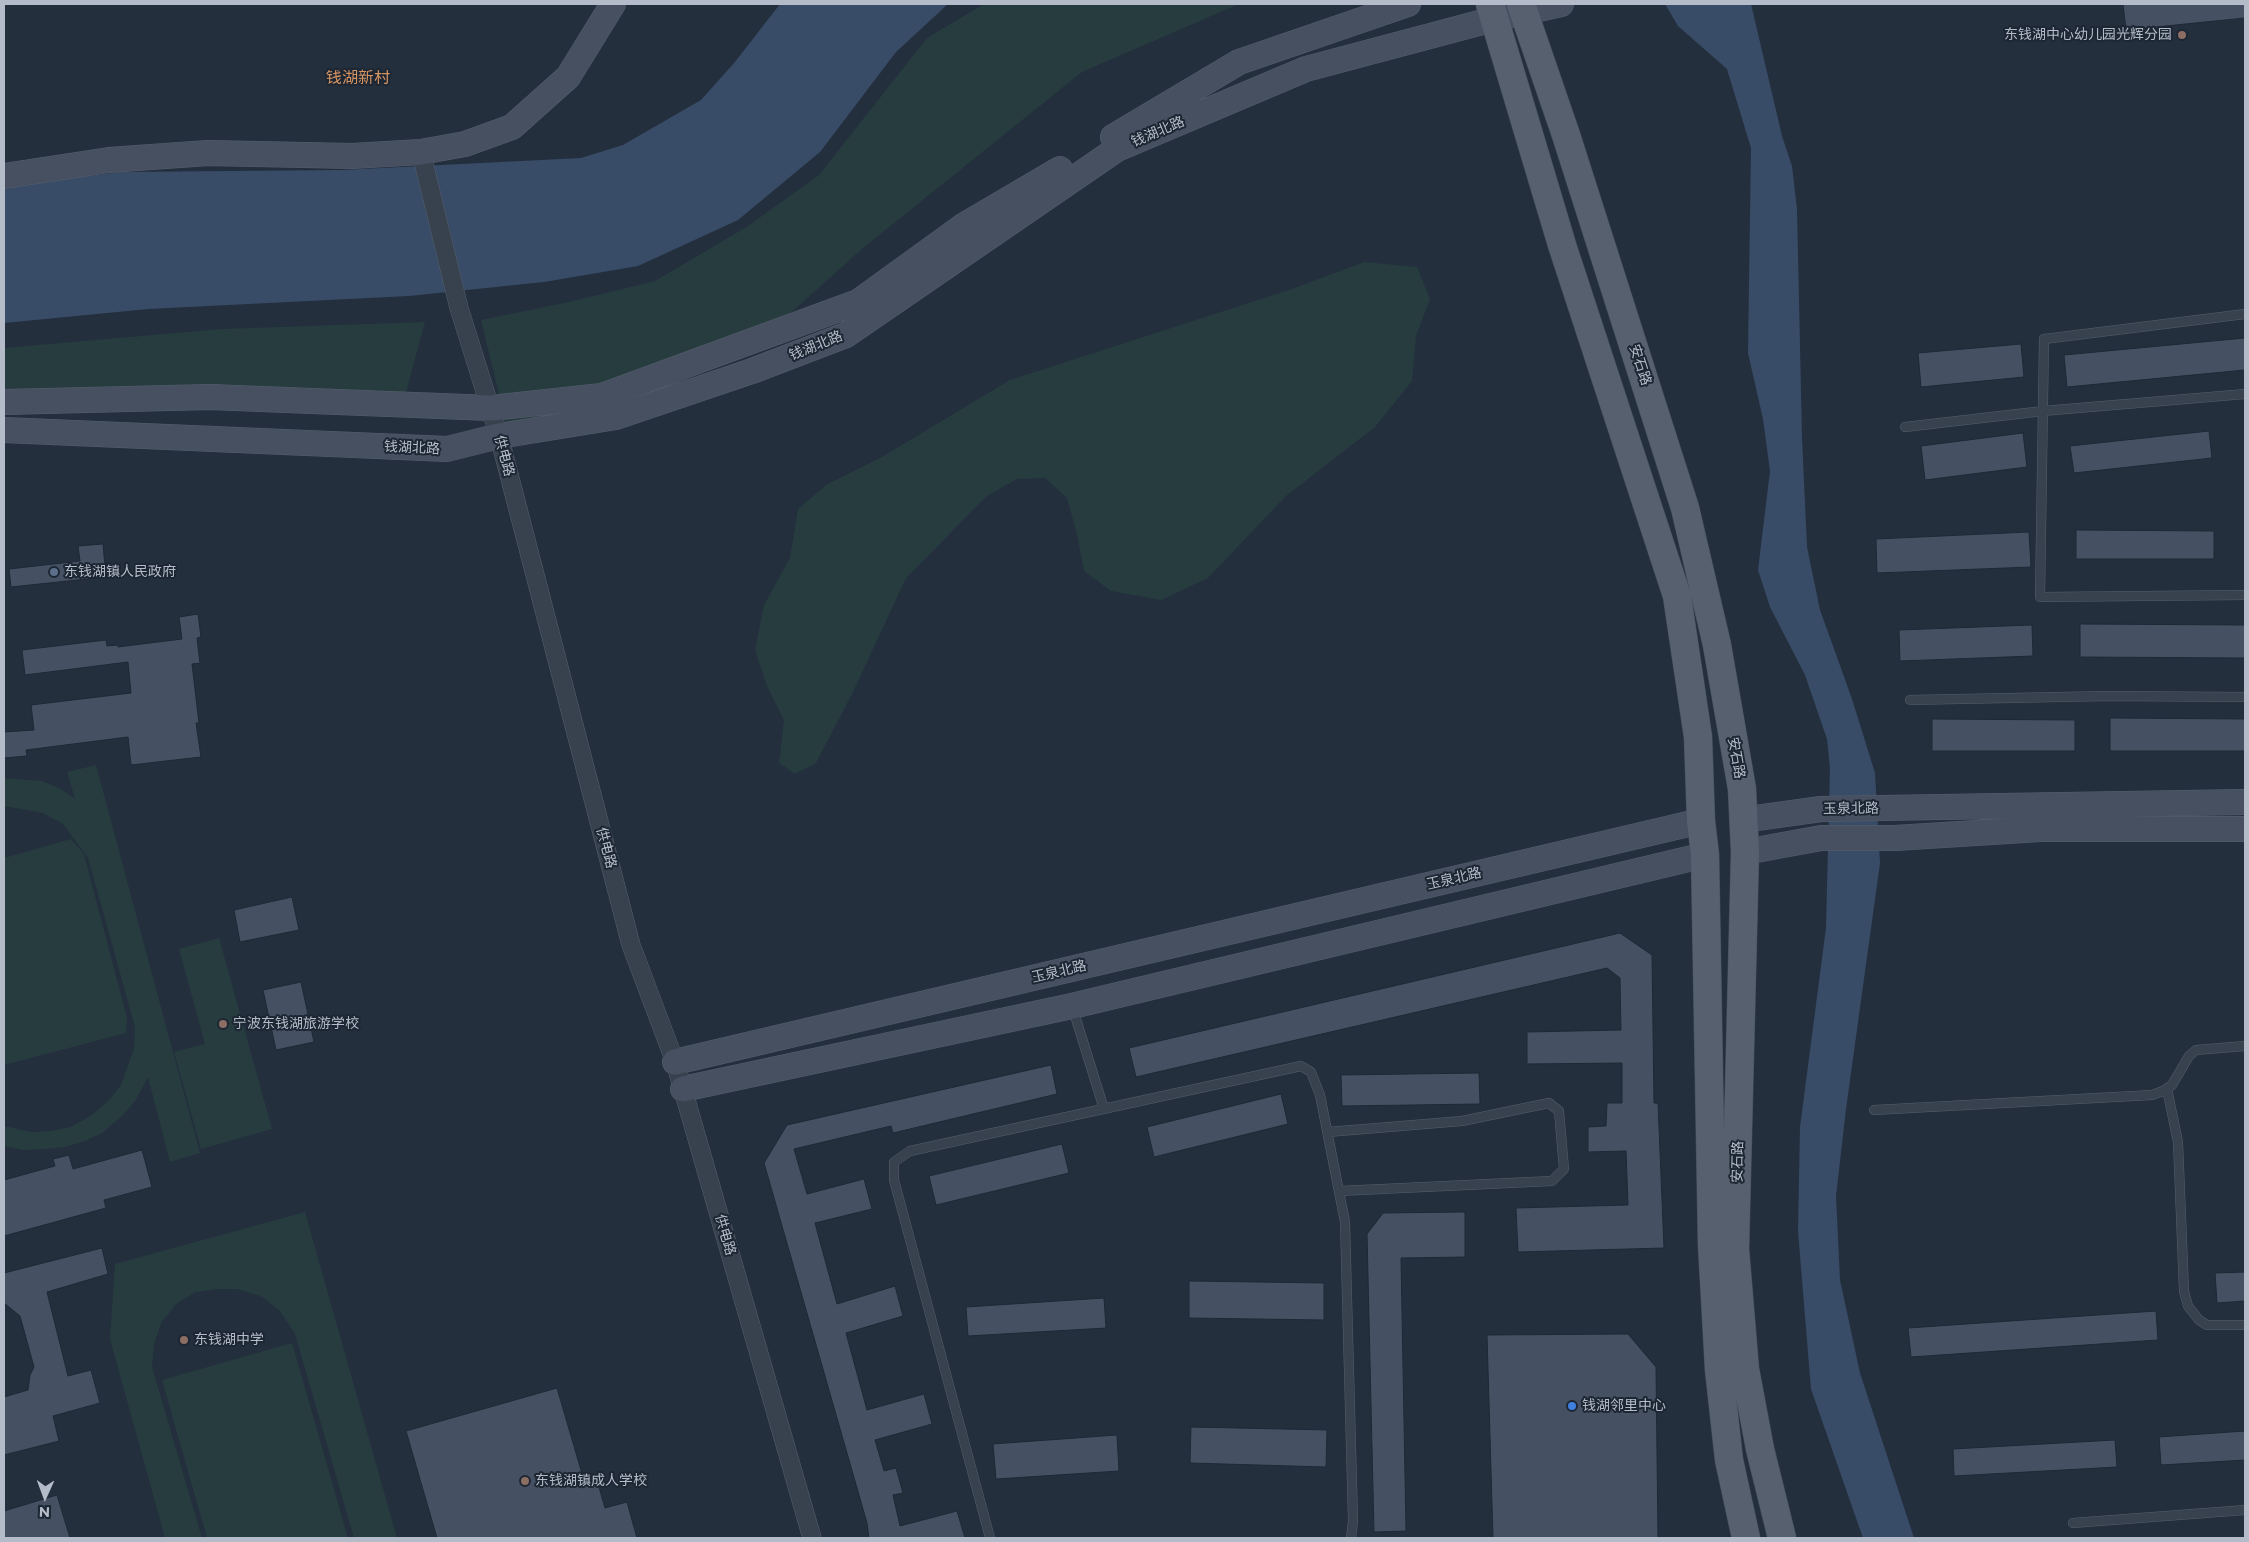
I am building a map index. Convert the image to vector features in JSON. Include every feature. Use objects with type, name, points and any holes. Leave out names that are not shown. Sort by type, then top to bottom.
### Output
[{"type":"main road","name":"安石路","points":[[1522,8],[1566,135],[1685,508],[1717,645],[1742,789],[1745,852],[1736,1249],[1745,1369],[1760,1449],[1782,1538]]},
{"type":"main road","name":"安石路","points":[[1492,11],[1562,245],[1677,596],[1698,737],[1701,821],[1705,854],[1712,1245],[1719,1370],[1729,1460],[1746,1538]]},
{"type":"main road","name":"玉泉北路","points":[[1701,821],[1742,820]]},
{"type":"main road","name":"玉泉北路","points":[[1705,854],[1745,852]]},
{"type":"street","points":[[4,176],[109,160],[208,153],[352,156],[423,163],[512,127],[568,77],[613,4]]},
{"type":"street","name":"钱湖北路","points":[[4,402],[210,397],[490,408],[602,396],[858,302],[964,226],[1239,62],[1408,4]]},
{"type":"street","name":"钱湖北路","points":[[4,430],[447,450],[499,436],[616,417],[752,371],[846,335],[1117,149],[1306,70],[1492,11],[1561,4]]},
{"type":"street","name":"供电路","points":[[423,163],[460,308],[499,436],[631,944],[676,1062],[812,1538]]},
{"type":"street","name":"玉泉北路","points":[[1742,820],[1821,809],[2245,802]]},
{"type":"street","name":"玉泉北路","points":[[676,1062],[1701,821]]},
{"type":"street","name":"玉泉北路","points":[[1745,852],[1821,838],[1895,838],[2040,829],[2245,829]]},
{"type":"street","name":"玉泉北路","points":[[683,1089],[1072,1006],[1705,854]]},
{"type":"lane","points":[[2245,314],[2044,339],[2040,597],[2245,595]]},
{"type":"lane","points":[[1905,427],[2043,411],[2245,394]]},
{"type":"lane","points":[[1910,700],[2108,696],[2245,697]]},
{"type":"lane","points":[[1072,1006],[1104,1109]]},
{"type":"lane","points":[[1874,1110],[2152,1095],[2172,1085],[2189,1056],[2196,1050],[2245,1046]]},
{"type":"lane","points":[[990,1538],[894,1180],[894,1162],[910,1151],[1301,1066],[1311,1072],[1317,1087],[1328,1132],[1345,1222],[1353,1521],[1351,1538]]},
{"type":"lane","points":[[2167,1089],[2178,1142],[2184,1291],[2188,1306],[2199,1320],[2208,1325],[2245,1324]]},
{"type":"lane","points":[[1328,1132],[1462,1121],[1549,1103],[1559,1111],[1564,1169],[1552,1181],[1339,1191]]},
{"type":"lane","points":[[2073,1522],[2245,1510]]},
{"type":"green space","points":[[984,4],[1239,4],[1082,72],[863,248],[794,310],[715,364],[595,411],[508,431],[481,320],[569,302],[655,281],[748,226],[819,175],[927,38]]},
{"type":"green space","points":[[1364,262],[1417,267],[1430,299],[1416,336],[1412,381],[1375,427],[1286,496],[1208,578],[1161,600],[1111,591],[1084,571],[1077,534],[1067,498],[1045,478],[1017,479],[987,496],[906,578],[853,692],[816,763],[795,774],[779,763],[784,720],[767,686],[755,650],[764,605],[790,558],[798,509],[826,485],[882,457],[1010,380],[1292,289]]},
{"type":"green space","points":[[425,322],[405,396],[4,393],[4,348],[221,329]]},
{"type":"green space","points":[[96,765],[200,1153],[170,1162],[148,1077],[135,1101],[123,1115],[102,1133],[65,1147],[23,1150],[4,1146],[4,1126],[32,1132],[51,1131],[71,1127],[92,1115],[110,1099],[121,1085],[134,1049],[135,1027],[88,858],[63,824],[43,813],[4,806],[4,778],[42,781],[61,789],[75,799],[67,772]]},
{"type":"green space","points":[[71,839],[84,854],[127,1018],[126,1033],[4,1065],[4,858]]},
{"type":"green space","points":[[219,938],[272,1129],[201,1149],[174,1052],[205,1044],[179,949]]},
{"type":"green space","points":[[305,1212],[397,1538],[354,1538],[295,1334],[280,1311],[263,1297],[238,1289],[217,1289],[196,1292],[177,1303],[161,1323],[154,1344],[152,1367],[202,1538],[165,1538],[110,1339],[115,1264]]},
{"type":"green space","points":[[292,1343],[348,1538],[207,1538],[162,1380]]},
{"type":"water","points":[[780,4],[948,4],[896,52],[820,152],[738,220],[638,266],[544,282],[409,296],[148,309],[4,323],[4,186],[121,172],[342,170],[581,158],[623,145],[701,100],[735,62]]},
{"type":"water","points":[[1665,4],[1751,4],[1782,136],[1792,166],[1797,209],[1802,438],[1807,547],[1820,610],[1852,699],[1875,773],[1880,863],[1836,1196],[1840,1280],[1860,1373],[1914,1538],[1863,1538],[1811,1389],[1798,1231],[1800,1127],[1826,928],[1830,768],[1827,739],[1805,675],[1770,607],[1758,570],[1770,471],[1763,419],[1748,353],[1751,148],[1727,69],[1678,26]]},
{"type":"building","points":[[2123,4],[2245,4],[2245,18],[2126,30]]},
{"type":"building","points":[[2245,338],[2245,370],[2067,387],[2064,355]]},
{"type":"building","points":[[2021,344],[2024,377],[1921,387],[1918,353]]},
{"type":"building","points":[[2209,431],[2212,458],[2074,473],[2070,446]]},
{"type":"building","points":[[2023,433],[2027,467],[1925,480],[1921,446]]},
{"type":"building","points":[[2076,530],[2214,531],[2214,559],[2076,559]]},
{"type":"building","points":[[2029,532],[2031,567],[1877,573],[1876,539]]},
{"type":"building","points":[[103,544],[106,577],[11,587],[9,569],[80,561],[78,546]]},
{"type":"building","points":[[198,614],[201,637],[197,638],[200,663],[192,664],[199,723],[196,723],[201,757],[131,765],[128,737],[26,750],[27,756],[4,758],[4,732],[34,730],[31,705],[131,693],[128,662],[25,675],[22,650],[106,640],[107,646],[118,645],[118,647],[182,639],[179,617]]},
{"type":"building","points":[[2080,624],[2245,625],[2245,658],[2080,657]]},
{"type":"building","points":[[2032,625],[2033,656],[1900,661],[1899,630]]},
{"type":"building","points":[[2110,718],[2245,719],[2245,751],[2110,751]]},
{"type":"building","points":[[1932,719],[2075,720],[2075,751],[1932,751]]},
{"type":"building","points":[[292,897],[299,930],[240,942],[234,910]]},
{"type":"building","points":[[1620,933],[1652,955],[1654,1103],[1658,1103],[1664,1248],[1518,1252],[1516,1208],[1628,1205],[1626,1151],[1588,1152],[1588,1127],[1606,1126],[1607,1103],[1622,1103],[1622,1063],[1527,1064],[1527,1032],[1621,1030],[1620,978],[1607,968],[1136,1077],[1129,1048]]},
{"type":"building","points":[[301,982],[314,1042],[276,1050],[263,990]]},
{"type":"building","points":[[1051,1065],[1057,1094],[893,1133],[891,1126],[794,1149],[807,1194],[864,1179],[872,1209],[815,1223],[837,1304],[895,1286],[903,1316],[846,1333],[867,1410],[924,1394],[932,1424],[875,1440],[884,1471],[896,1468],[903,1493],[893,1495],[900,1526],[957,1511],[965,1538],[869,1538],[867,1523],[764,1163],[787,1125]]},
{"type":"building","points":[[1479,1073],[1480,1104],[1342,1106],[1341,1075]]},
{"type":"building","points":[[1281,1094],[1288,1124],[1154,1157],[1147,1127]]},
{"type":"building","points":[[1062,1144],[1069,1173],[936,1205],[929,1176]]},
{"type":"building","points":[[142,1150],[152,1187],[104,1200],[106,1208],[4,1236],[4,1180],[55,1166],[53,1159],[69,1155],[73,1169]]},
{"type":"building","points":[[1465,1212],[1465,1257],[1401,1258],[1406,1531],[1374,1532],[1367,1234],[1383,1213]]},
{"type":"building","points":[[102,1248],[108,1274],[47,1292],[68,1376],[91,1370],[100,1403],[53,1416],[59,1441],[4,1455],[4,1397],[28,1390],[30,1375],[34,1367],[20,1316],[4,1303],[4,1273]]},
{"type":"building","points":[[2245,1272],[2245,1301],[2217,1303],[2215,1273]]},
{"type":"building","points":[[1189,1281],[1324,1283],[1324,1320],[1189,1318]]},
{"type":"building","points":[[1104,1298],[1106,1328],[968,1336],[966,1307]]},
{"type":"building","points":[[2156,1311],[2158,1340],[1911,1357],[1908,1328]]},
{"type":"building","name":"钱湖邻里中心","points":[[1628,1334],[1656,1367],[1658,1538],[1493,1538],[1487,1335]]},
{"type":"building","name":"东钱湖镇成人学校","points":[[557,1388],[585,1484],[597,1480],[605,1508],[627,1502],[637,1538],[437,1538],[406,1431]]},
{"type":"building","points":[[1191,1427],[1327,1430],[1326,1467],[1190,1463]]},
{"type":"building","points":[[2245,1431],[2245,1460],[2161,1465],[2159,1437]]},
{"type":"building","points":[[1117,1435],[1119,1471],[996,1479],[993,1444]]},
{"type":"building","points":[[2115,1440],[2117,1467],[1954,1476],[1953,1449]]},
{"type":"building","points":[[57,1495],[70,1538],[4,1538],[4,1511]]},
{"type":"place","name":"东钱湖中心幼儿园光辉分园","points":[[2182,35]]},
{"type":"place","name":"东钱湖镇人民政府","points":[[54,572]]},
{"type":"place","name":"宁波东钱湖旅游学校","points":[[223,1024]]},
{"type":"place","name":"东钱湖中学","points":[[184,1340]]},
{"type":"place","name":"钱湖邻里中心","points":[[1572,1406]]},
{"type":"place","name":"东钱湖镇成人学校","points":[[525,1481]]},
{"type":"district","name":"钱湖新村","points":[[358,78]]}]
